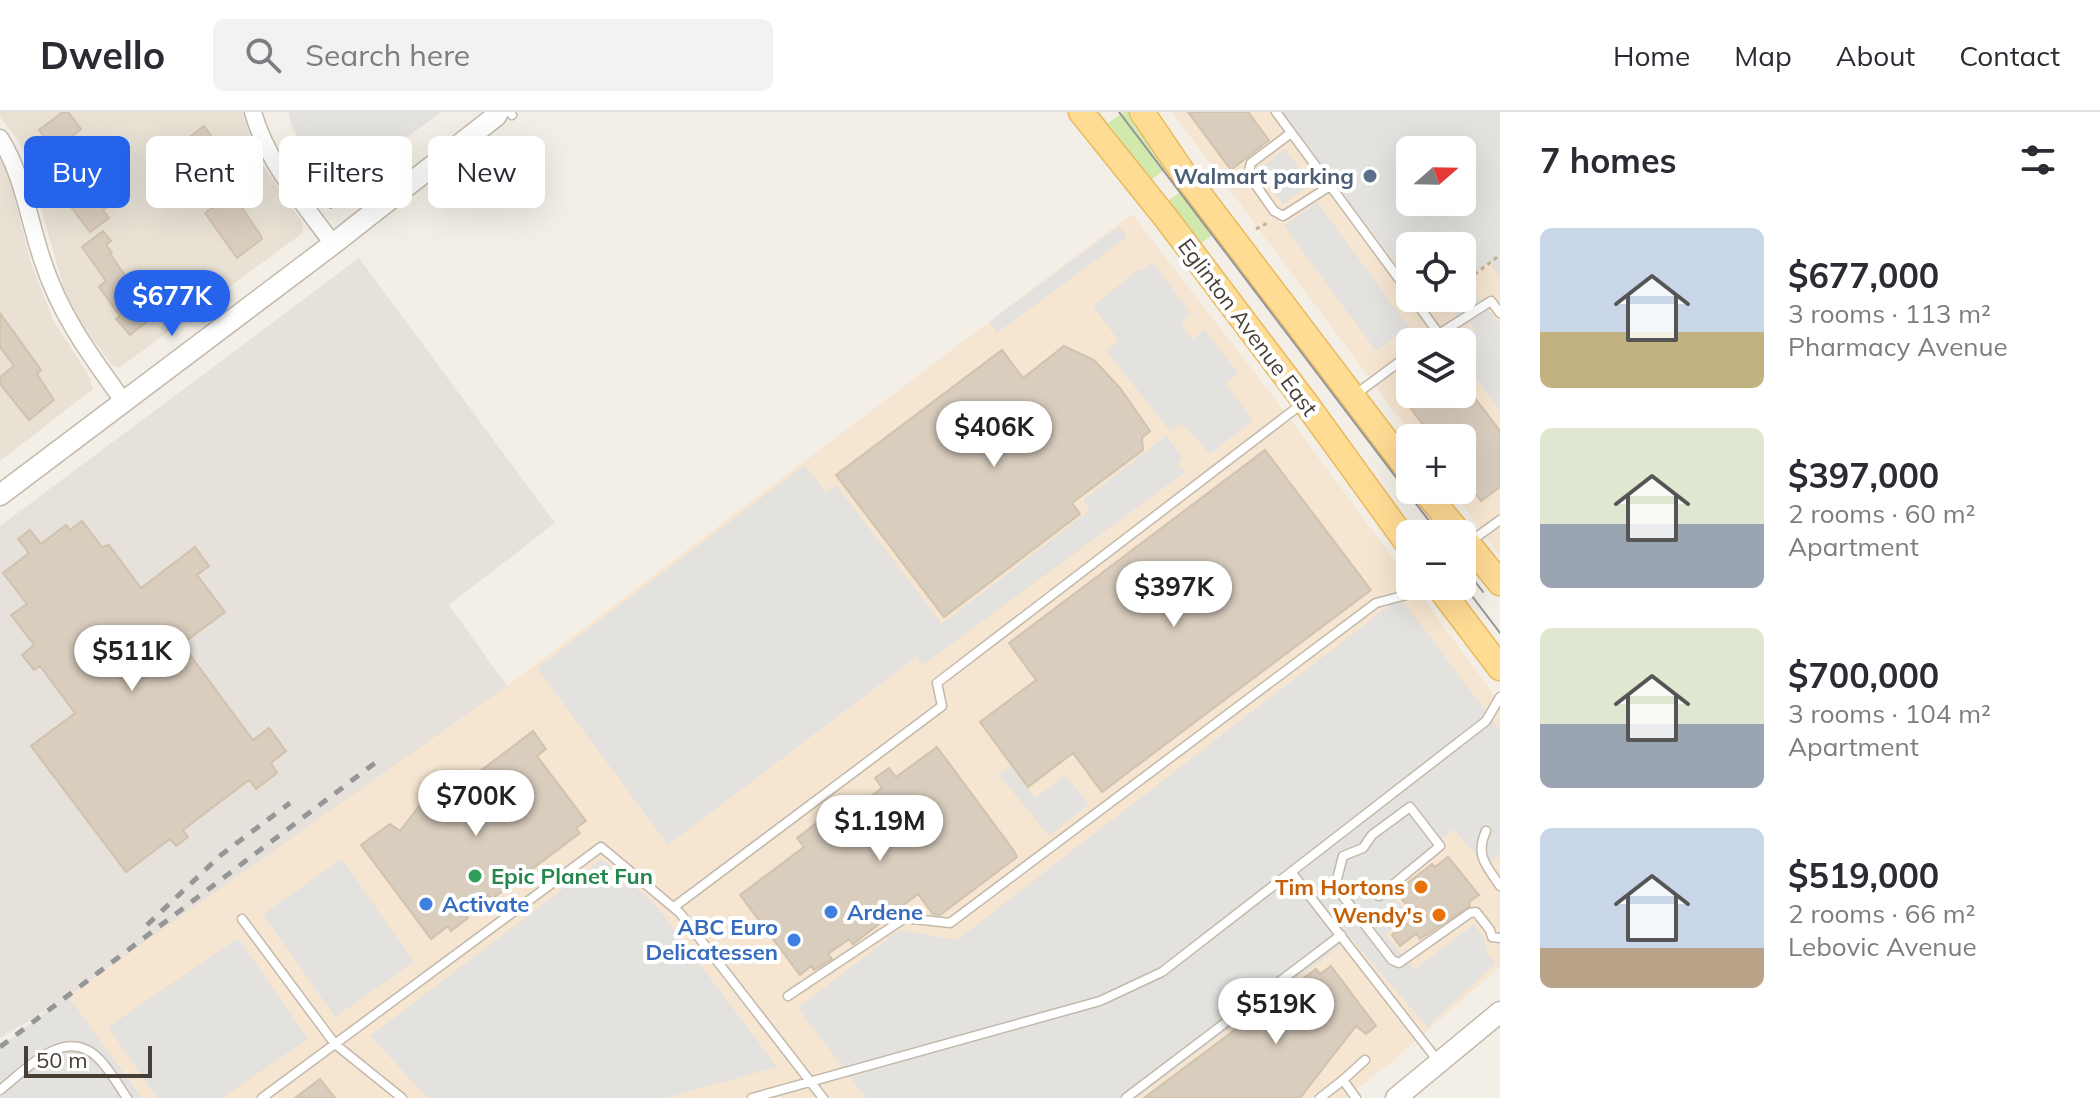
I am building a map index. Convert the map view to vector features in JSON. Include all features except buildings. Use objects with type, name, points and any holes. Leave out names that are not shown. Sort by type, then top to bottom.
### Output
[{"type":"main road","name":"Eglinton Avenue East","points":[[1081,112],[1166,218],[1396,528]]},
{"type":"main road","name":"Eglinton Avenue East","points":[[1142,112],[1184,174],[1396,454]]},
{"type":"main road","points":[[1435,504],[1448,520]]},
{"type":"main road","points":[[1476,554],[1500,583]]},
{"type":"main road","points":[[1449,600],[1500,668]]},
{"type":"street","points":[[253,112],[259,134],[288,182],[333,244]]},
{"type":"street","points":[[0,495],[506,113]]},
{"type":"street","points":[[0,138],[21,180],[41,258],[56,297],[76,336],[124,402]]},
{"type":"street","points":[[1396,1098],[1500,1012]]},
{"type":"lane","points":[[1276,112],[1396,276]]},
{"type":"lane","points":[[1291,133],[1251,163],[1248,174],[1274,211],[1283,216],[1292,213],[1330,186]]},
{"type":"lane","points":[[1448,328],[1491,301],[1500,313]]},
{"type":"lane","points":[[1352,396],[1396,364]]},
{"type":"lane","points":[[674,907],[942,706],[937,683],[1305,402]]},
{"type":"lane","points":[[1476,532],[1500,520]]},
{"type":"lane","points":[[788,996],[905,918],[950,923],[1376,603],[1396,598]]},
{"type":"lane","points":[[752,1098],[1100,1001],[1162,972],[1486,721],[1500,697]]},
{"type":"lane","points":[[1379,896],[1440,846],[1410,807],[1372,835],[1363,848],[1343,856],[1336,883],[1339,891],[1392,960],[1399,963],[1470,913],[1476,912],[1496,938]]},
{"type":"lane","points":[[1486,831],[1480,845],[1482,859],[1500,886]]},
{"type":"lane","points":[[262,1098],[601,847],[674,907],[823,1098]]},
{"type":"lane","points":[[1291,872],[1440,1063]]},
{"type":"lane","points":[[242,919],[335,1044],[402,1098]]},
{"type":"lane","points":[[1126,1098],[1341,935]]},
{"type":"lane","points":[[0,1090],[46,1055],[65,1045],[78,1047],[96,1056],[127,1098]]},
{"type":"lane","points":[[1320,1098],[1365,1060]]},
{"type":"lane","points":[[1343,1080],[1356,1098]]},
{"type":"path","points":[[331,208],[331,212]]},
{"type":"path","points":[[1476,273],[1500,255]]},
{"type":"shaded area","points":[[0,112],[242,112],[250,136],[146,136],[146,208],[263,208],[263,165],[279,189],[279,208],[292,208],[303,229],[300,235],[119,368],[113,366],[83,327],[64,289],[41,208],[130,208],[130,136],[24,136],[24,153],[0,117]]},
{"type":"shaded area","points":[[288,112],[441,112],[409,136],[297,136]]},
{"type":"shaded area","points":[[1172,112],[1500,112],[1500,555],[1462,504],[1476,504],[1476,424],[1404,424]]},
{"type":"shaded area","name":"Walmart parking","points":[[1281,112],[1500,112],[1500,277],[1489,262],[1476,272],[1476,232],[1396,232],[1396,264]]},
{"type":"shaded area","points":[[1285,149],[1311,184],[1283,204],[1257,170]]},
{"type":"shaded area","points":[[0,155],[11,184],[31,263],[53,320],[88,374],[93,389],[0,461]]},
{"type":"shaded area","points":[[1317,202],[1409,327],[1396,328],[1396,336],[1376,351],[1284,226]]},
{"type":"shaded area","points":[[1132,214],[1396,562],[1396,600],[1424,600],[1500,703],[1500,967],[1345,1098],[142,1098],[67,996],[507,686]]},
{"type":"shaded area","points":[[1119,226],[1127,237],[997,333],[989,322]]},
{"type":"shaded area","points":[[359,258],[555,523],[449,605],[507,686],[68,996],[142,1098],[0,1098],[0,1047],[58,1003],[0,1038],[0,526]]},
{"type":"shaded area","points":[[1153,263],[1191,313],[1181,323],[1190,337],[1193,339],[1205,330],[1238,373],[1226,384],[1253,420],[1210,454],[1182,424],[1170,431],[1106,350],[1118,340],[1093,306],[1139,269]]},
{"type":"shaded area","points":[[1476,293],[1500,325],[1500,410],[1476,378],[1476,328],[1470,322],[1465,326],[1454,312],[1476,312]]},
{"type":"shaded area","points":[[1166,436],[1183,458],[1178,464],[1185,472],[923,665],[916,657],[668,845],[537,668],[805,465],[826,492],[836,485],[942,624],[1090,510],[1083,500]]},
{"type":"shaded area","points":[[1396,600],[1402,600],[1500,730],[1500,854],[1485,867],[1454,829],[1386,884],[1408,916],[1385,934],[1414,970],[1474,924],[1484,938],[1487,952],[1496,963],[1427,1027],[1351,938],[1136,1098],[866,1098],[798,1008],[899,930],[957,940]]},
{"type":"shaded area","points":[[1010,766],[1036,798],[1065,775],[1089,804],[1049,836],[999,775]]},
{"type":"shaded area","points":[[342,859],[414,962],[335,1017],[263,914]]},
{"type":"shaded area","points":[[602,859],[655,904],[777,1067],[665,1098],[428,1098],[370,1036]]},
{"type":"shaded area","points":[[238,938],[308,1039],[222,1098],[157,1098],[108,1027]]},
{"type":"shaded area","points":[[67,996],[142,1098],[0,1098],[0,1047]]},
{"type":"green space","points":[[1091,112],[1099,112],[1108,123],[1124,112],[1131,112],[1167,168],[1151,180],[1109,125],[1106,128]]},
{"type":"green space","points":[[1185,189],[1217,231],[1198,246],[1166,202]]},
{"type":"tram line","points":[[1119,112],[1428,520]]},
{"type":"tram line","points":[[1476,583],[1483,592]]},
{"type":"tram line","points":[[1475,600],[1500,633]]},
{"type":"railway","points":[[0,1047],[375,763]]},
{"type":"railway","points":[[147,925],[221,855],[290,803]]},
{"type":"place","name":"Walmart parking","points":[[1370,176]]},
{"type":"place","name":"Epic Planet Fun","points":[[475,876]]},
{"type":"place","name":"Tim Hortons","points":[[1421,887]]},
{"type":"place","name":"Activate","points":[[426,904]]},
{"type":"place","name":"Ardene","points":[[831,912]]},
{"type":"place","name":"Wendy's","points":[[1439,915]]},
{"type":"place","name":"ABC Euro Delicatessen","points":[[794,940]]}]
